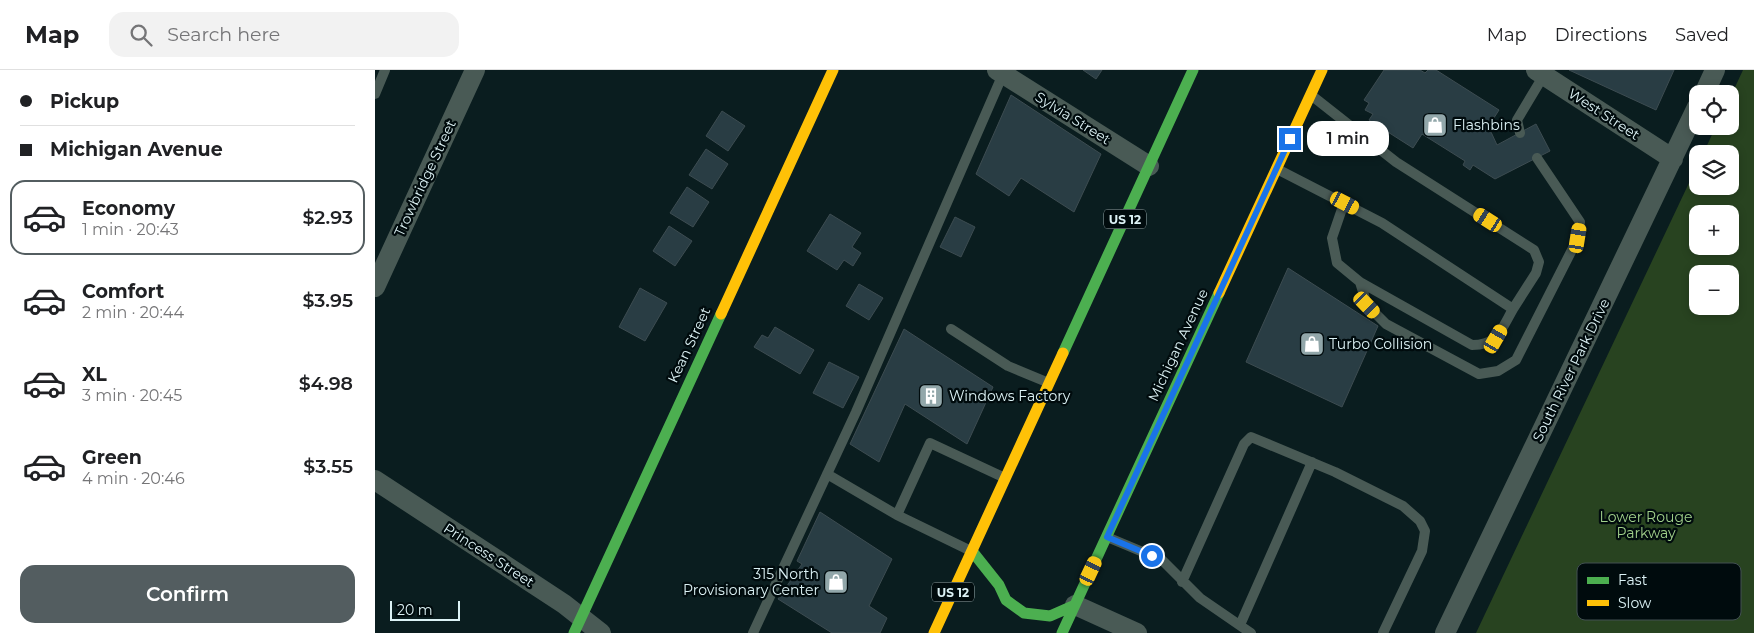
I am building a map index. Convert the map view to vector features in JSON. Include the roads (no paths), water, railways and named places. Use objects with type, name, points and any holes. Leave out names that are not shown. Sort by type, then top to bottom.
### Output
[{"type":"main road","name":"Kean Street","points":[[577,625],[833,70]]},
{"type":"main road","name":"US 12","points":[[934,633],[1193,70]]},
{"type":"main road","name":"Michigan Avenue","points":[[1062,633],[1322,70]]},
{"type":"main road","points":[[972,551],[1000,587],[1007,601],[1019,610],[1044,618],[1062,614],[1075,605]]},
{"type":"street","name":"Trowbridge Street","points":[[375,287],[475,70]]},
{"type":"street","points":[[1708,85],[1715,70]]},
{"type":"street","name":"Sylvia Street","points":[[1000,72],[1149,166]]},
{"type":"street","name":"West Street","points":[[1540,73],[1673,158]]},
{"type":"street","name":"South River Park Drive","points":[[1445,633],[1689,124]]},
{"type":"street","name":"Princess Street","points":[[375,480],[564,604],[577,625],[601,633]]},
{"type":"street","points":[[1075,605],[1137,633]]},
{"type":"lane","points":[[375,94],[385,70]]},
{"type":"lane","points":[[753,633],[827,474],[1000,72]]},
{"type":"lane","points":[[1520,133],[1517,120],[1540,73]]},
{"type":"lane","points":[[1311,95],[1396,162],[1534,250],[1539,262],[1535,273],[1496,339],[1484,345],[1471,345],[1360,282],[1337,263],[1332,238],[1345,203]]},
{"type":"lane","points":[[1360,282],[1367,305],[1386,324],[1479,374],[1498,371],[1516,360],[1578,238],[1580,222],[1537,158]]},
{"type":"lane","points":[[1276,168],[1383,223],[1513,309]]},
{"type":"lane","points":[[951,329],[1008,366],[1049,383]]},
{"type":"lane","points":[[1182,582],[1244,444],[1251,437],[1312,462],[1403,506],[1420,521],[1425,531],[1422,550],[1383,633]]},
{"type":"lane","points":[[897,515],[930,443],[1006,478]]},
{"type":"lane","points":[[1240,625],[1312,462]]},
{"type":"lane","points":[[827,474],[897,515],[972,551]]},
{"type":"lane","points":[[1107,537],[1162,560],[1200,598],[1251,633]]},
{"type":"place","name":"Flashbins","points":[[1435,125]]},
{"type":"place","name":"Turbo Collision","points":[[1312,344]]},
{"type":"place","name":"Windows Factory","points":[[931,396]]},
{"type":"place","name":"315 North Provisionary Center","points":[[836,582]]},
{"type":"park label","name":"Lower Rouge Parkway","points":[[1646,526]]}]
